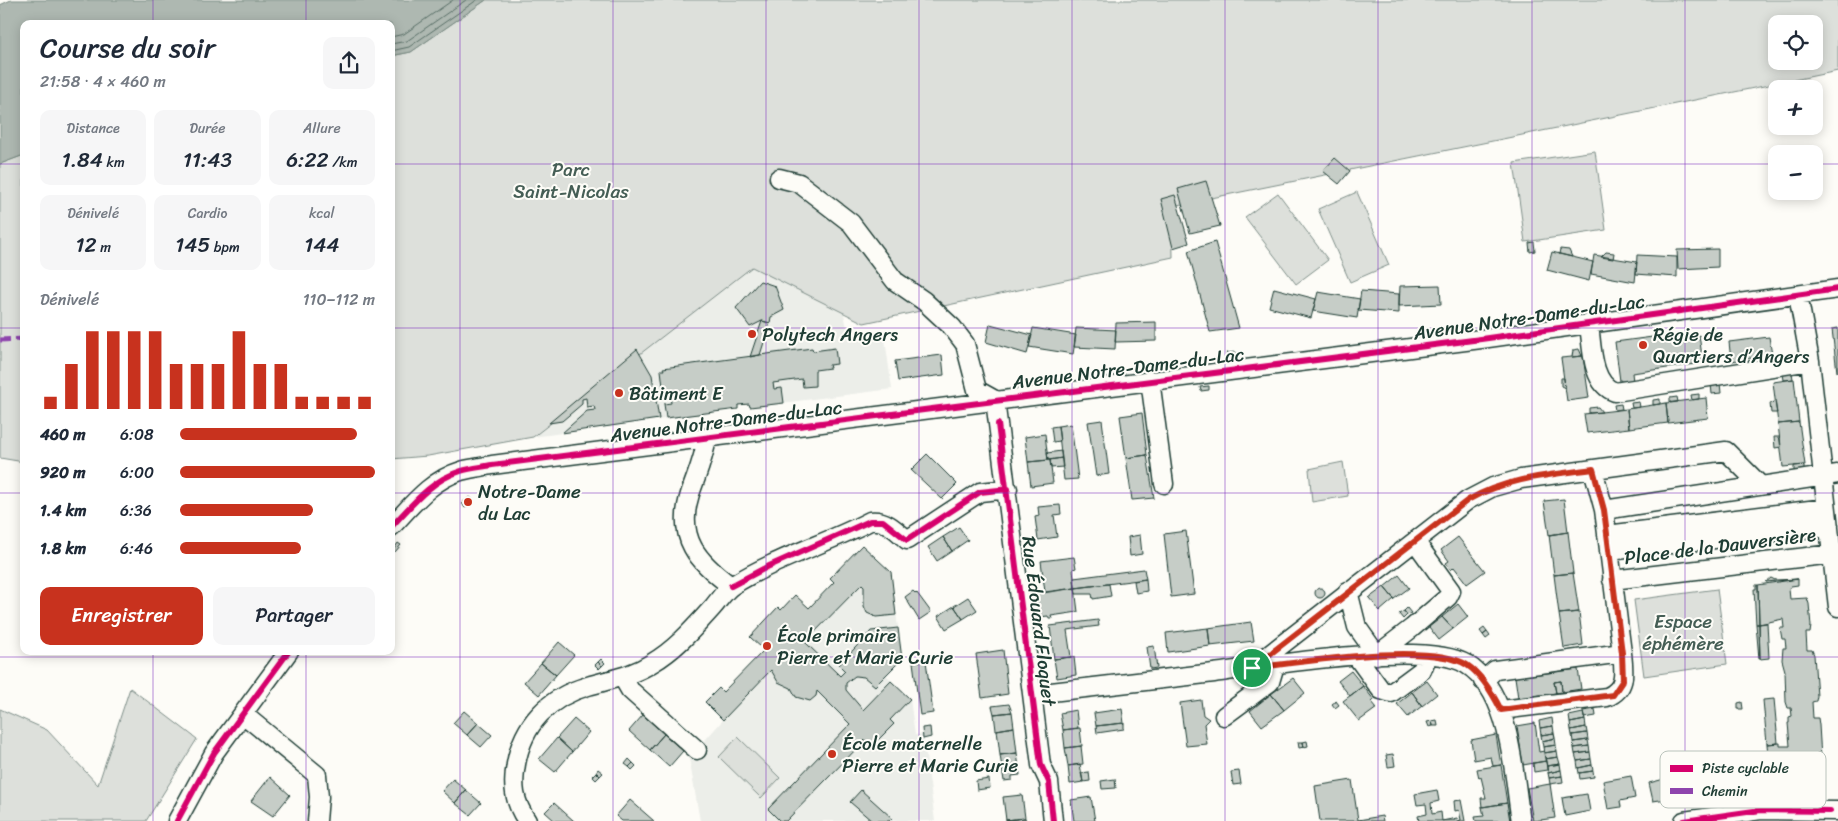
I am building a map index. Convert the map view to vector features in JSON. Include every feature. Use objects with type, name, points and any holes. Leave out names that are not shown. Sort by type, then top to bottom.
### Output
[{"type":"street","points":[[779,178],[798,183],[851,223],[895,281],[924,300],[952,327],[965,344],[977,390],[995,400]]},
{"type":"street","name":"Avenue Notre-Dame-du-Lac","points":[[395,523],[426,490],[442,479],[461,471],[1588,324],[1838,289]]},
{"type":"street","points":[[1798,294],[1830,475],[1826,508],[1834,550],[1838,607]]},
{"type":"street","points":[[1588,324],[1598,378],[1604,386],[1615,392],[1810,361]]},
{"type":"street","points":[[1150,380],[1164,484]]},
{"type":"street","name":"Rue Édouard Floquet","points":[[995,400],[1034,694],[1041,765],[1049,782],[1053,821]]},
{"type":"street","points":[[706,438],[704,462],[690,496],[685,523],[690,544],[701,560],[731,586]]},
{"type":"street","points":[[1252,668],[1348,591],[1468,500],[1493,487],[1521,479],[1726,451],[1759,484]]},
{"type":"street","name":"Place de la Dauversière","points":[[1501,710],[1606,697],[1618,690],[1624,675],[1604,510],[1593,469]]},
{"type":"street","points":[[1604,510],[1759,484],[1830,475]]},
{"type":"street","points":[[527,821],[518,809],[513,789],[520,744],[529,726],[538,715],[562,697],[588,686],[623,678],[652,664],[677,645],[731,586],[767,567],[870,521],[883,521],[907,540],[980,492],[1008,489]]},
{"type":"street","points":[[1608,543],[1826,508]]},
{"type":"street","points":[[1608,543],[1829,526]]},
{"type":"street","points":[[1377,655],[1448,597],[1451,591],[1414,541]]},
{"type":"street","name":"Place de la Dauversière","points":[[1612,580],[1834,550]]},
{"type":"street","points":[[1348,591],[1357,627],[1377,655]]},
{"type":"street","points":[[1483,681],[1495,670],[1622,653]]},
{"type":"street","points":[[177,821],[214,753],[286,655]]},
{"type":"street","points":[[1356,656],[1381,690],[1391,693],[1422,670],[1428,655]]},
{"type":"street","points":[[1034,694],[1356,656],[1441,656],[1466,664],[1483,681],[1501,710],[1521,821]]},
{"type":"street","points":[[1224,716],[1270,682],[1275,665]]},
{"type":"street","points":[[623,678],[630,690],[697,750]]},
{"type":"street","points":[[243,714],[317,775],[319,797],[317,821]]},
{"type":"street","points":[[1686,821],[1761,810],[1838,810]]},
{"type":"shaded area","name":"Polytech Angers","points":[[770,239],[844,314],[849,336],[884,332],[892,389],[750,407],[749,404],[738,405],[738,409],[533,437]]},
{"type":"shaded area","points":[[862,545],[891,572],[902,659],[886,675],[910,699],[915,735],[923,734],[935,821],[700,821],[689,758],[723,720],[705,702],[719,688],[724,692],[764,650],[750,637],[778,607],[781,610],[795,595],[809,608],[834,582],[830,578]]},
{"type":"green space","name":"Parc Saint-Nicolas","points":[[486,0],[1838,0],[1838,71],[1794,80],[1768,80],[1768,85],[1172,206],[1173,257],[864,323],[752,267],[533,437],[428,456],[395,459],[395,55],[411,52]]},
{"type":"green space","points":[[1595,151],[1606,230],[1525,242],[1514,163]]},
{"type":"green space","points":[[20,156],[20,461],[0,458],[0,164]]},
{"type":"green space","points":[[1357,192],[1389,265],[1350,282],[1318,209]]},
{"type":"green space","points":[[1278,193],[1328,260],[1296,284],[1245,217]]},
{"type":"green space","points":[[1343,462],[1348,496],[1312,502],[1309,469]]},
{"type":"green space","name":"Espace éphémère","points":[[1717,589],[1727,664],[1644,676],[1634,600]]},
{"type":"green space","points":[[130,688],[197,739],[146,821],[0,821],[0,709],[47,730],[98,785]]},
{"type":"green space","points":[[738,737],[780,778],[761,798],[719,757]]},
{"type":"water","points":[[11,0],[486,0],[411,52],[395,55],[395,20],[20,20],[20,156],[0,164],[0,5]]},
{"type":"building","points":[[1335,158],[1350,171],[1339,184],[1323,171]]},
{"type":"building","points":[[1206,181],[1220,226],[1190,233],[1178,189]]},
{"type":"building","points":[[1175,195],[1189,243],[1173,248],[1161,199]]},
{"type":"building","points":[[1215,242],[1239,328],[1210,332],[1188,251]]},
{"type":"building","points":[[1534,242],[1535,251],[1530,252],[1529,243]]},
{"type":"building","points":[[1560,249],[1569,250],[1572,257],[1559,254]]},
{"type":"building","points":[[1718,249],[1718,267],[1678,269],[1677,250]]},
{"type":"building","points":[[1552,252],[1593,262],[1589,281],[1547,270]]},
{"type":"building","points":[[1606,252],[1614,253],[1613,259],[1601,257]]},
{"type":"building","points":[[1594,255],[1637,262],[1635,282],[1591,274]]},
{"type":"building","points":[[1637,255],[1677,257],[1677,277],[1636,274]]},
{"type":"building","points":[[760,281],[775,286],[784,310],[771,317],[770,323],[762,321],[750,327],[736,308]]},
{"type":"building","points":[[1440,285],[1441,304],[1399,306],[1400,286]]},
{"type":"building","points":[[1274,288],[1316,299],[1311,318],[1269,307]]},
{"type":"building","points":[[1361,291],[1399,294],[1399,313],[1358,310]]},
{"type":"building","points":[[1318,292],[1360,299],[1357,318],[1313,311]]},
{"type":"building","points":[[762,321],[770,323],[760,355],[750,357]]},
{"type":"building","points":[[1156,322],[1156,341],[1115,342],[1116,323]]},
{"type":"building","points":[[990,324],[1032,335],[1027,354],[986,342]]},
{"type":"building","points":[[1033,328],[1076,335],[1073,354],[1029,347]]},
{"type":"building","points":[[1076,328],[1116,330],[1115,349],[1074,347]]},
{"type":"building","points":[[1838,328],[1838,371],[1837,372],[1832,329]]},
{"type":"building","points":[[1699,335],[1703,363],[1632,373],[1633,381],[1620,381],[1615,342],[1660,336],[1674,339]]},
{"type":"building","points":[[1769,337],[1772,355],[1731,361],[1729,342]]},
{"type":"building","points":[[812,348],[813,351],[835,348],[837,364],[829,365],[830,368],[815,370],[815,386],[803,387],[802,379],[773,383],[774,389],[782,388],[784,403],[750,407],[749,404],[738,405],[738,409],[666,418],[664,404],[671,403],[670,396],[664,395],[661,370],[664,370],[663,368]]},
{"type":"building","name":"Bâtiment E","points":[[637,349],[652,375],[659,419],[562,433],[587,411],[595,410],[594,406],[587,407],[586,398],[582,399],[582,404],[562,421],[549,423]]},
{"type":"building","points":[[1579,349],[1582,356],[1572,357],[1573,350]]},
{"type":"building","points":[[1236,352],[1236,356],[1228,357],[1227,353]]},
{"type":"building","points":[[942,355],[944,375],[898,381],[895,361]]},
{"type":"building","points":[[1583,356],[1589,398],[1567,401],[1561,358]]},
{"type":"building","points":[[1792,373],[1793,379],[1784,380],[1783,374]]},
{"type":"building","points":[[1561,378],[1564,378],[1565,388],[1561,386]]},
{"type":"building","points":[[1794,379],[1799,422],[1778,424],[1773,382]]},
{"type":"building","points":[[1720,383],[1721,393],[1712,394],[1711,384]]},
{"type":"building","points":[[1209,386],[1209,390],[1201,391],[1200,387]]},
{"type":"building","points":[[663,389],[664,395],[655,397],[654,390]]},
{"type":"building","points":[[1699,394],[1699,399],[1692,400],[1691,395]]},
{"type":"building","points":[[1677,397],[1678,402],[1670,403],[1670,398]]},
{"type":"building","points":[[1706,398],[1708,418],[1668,423],[1666,403]]},
{"type":"building","points":[[1660,399],[1660,404],[1653,405],[1653,400]]},
{"type":"building","points":[[1639,402],[1640,407],[1632,408],[1631,403]]},
{"type":"building","points":[[1775,402],[1777,413],[1771,413],[1770,403]]},
{"type":"building","points":[[1666,403],[1668,423],[1629,428],[1627,409]]},
{"type":"building","points":[[1621,404],[1622,409],[1615,410],[1614,405]]},
{"type":"building","points":[[1598,407],[1602,412],[1589,413],[1589,408]]},
{"type":"building","points":[[1627,409],[1629,428],[1587,433],[1584,414]]},
{"type":"building","points":[[1142,413],[1147,455],[1126,458],[1120,416]]},
{"type":"building","points":[[1102,420],[1109,474],[1096,476],[1088,422]]},
{"type":"building","points":[[1799,422],[1805,465],[1783,467],[1778,424]]},
{"type":"building","points":[[1071,424],[1078,479],[1064,480],[1058,426]]},
{"type":"building","points":[[1058,426],[1060,441],[1053,442],[1051,427]]},
{"type":"building","points":[[1045,434],[1048,460],[1028,462],[1025,437]]},
{"type":"building","points":[[1774,437],[1780,437],[1781,447],[1775,448]]},
{"type":"building","points":[[1061,451],[1062,458],[1048,460],[1047,453]]},
{"type":"building","points":[[927,454],[957,484],[942,499],[911,470]]},
{"type":"building","points":[[1147,455],[1154,498],[1132,500],[1126,458]]},
{"type":"building","points":[[1062,458],[1063,467],[1051,468],[1050,460]]},
{"type":"building","points":[[1050,460],[1053,483],[1031,486],[1028,462]]},
{"type":"building","points":[[1804,465],[1804,470],[1794,471],[1794,466]]},
{"type":"building","name":"Notre-Dame du Lac","points":[[470,497],[474,501],[465,508],[462,503]]},
{"type":"building","points":[[1564,499],[1568,532],[1549,535],[1544,501]]},
{"type":"building","points":[[1060,505],[1061,514],[1054,515],[1057,537],[1038,540],[1035,517],[1039,516],[1038,507]]},
{"type":"building","points":[[959,527],[968,540],[952,551],[943,537]]},
{"type":"building","points":[[1186,531],[1194,594],[1171,597],[1164,534]]},
{"type":"building","points":[[1568,532],[1573,573],[1554,575],[1549,535]]},
{"type":"building","points":[[1140,535],[1142,554],[1130,556],[1128,537]]},
{"type":"building","points":[[943,537],[952,551],[937,561],[928,547]]},
{"type":"building","points":[[1458,537],[1485,571],[1467,584],[1454,567],[1451,570],[1446,563],[1449,561],[1441,550]]},
{"type":"building","points":[[398,543],[401,545],[395,552],[395,547]]},
{"type":"building","points":[[862,545],[891,572],[896,615],[876,617],[867,613],[864,606],[864,586],[862,584],[805,642],[840,676],[845,671],[839,665],[871,631],[898,628],[902,659],[875,686],[864,677],[855,676],[846,683],[846,690],[863,710],[891,681],[910,699],[890,720],[894,724],[872,746],[865,740],[786,821],[780,821],[768,809],[850,724],[817,691],[816,696],[810,701],[796,697],[791,688],[778,682],[771,670],[723,720],[705,702],[719,688],[723,692],[764,650],[750,637],[778,607],[781,610],[795,595],[809,608],[834,582],[830,578]]},
{"type":"building","points":[[1074,557],[1076,568],[1073,569],[1075,588],[1045,592],[1041,561]]},
{"type":"building","points":[[1144,569],[1146,579],[1075,588],[1074,578]]},
{"type":"building","points":[[1573,573],[1579,612],[1559,614],[1554,575]]},
{"type":"building","points":[[1399,575],[1409,588],[1394,599],[1384,587]]},
{"type":"building","points":[[1771,578],[1775,580],[1798,579],[1766,582]]},
{"type":"building","points":[[1146,579],[1147,591],[1136,593],[1134,581]]},
{"type":"building","points":[[1798,579],[1798,585],[1791,586],[1789,589],[1790,599],[1807,598],[1811,626],[1810,633],[1806,633],[1807,650],[1812,650],[1814,655],[1817,696],[1816,701],[1812,702],[1813,718],[1818,718],[1821,751],[1768,751],[1767,744],[1780,743],[1780,746],[1790,746],[1788,723],[1789,717],[1792,716],[1791,708],[1788,708],[1786,702],[1785,671],[1782,660],[1783,648],[1786,648],[1785,639],[1782,639],[1780,628],[1784,628],[1783,619],[1759,624],[1758,585]]},
{"type":"building","points":[[1109,584],[1111,596],[1093,599],[1092,594],[1076,594],[1075,588]]},
{"type":"building","points":[[1756,585],[1758,585],[1759,624],[1756,624],[1754,589],[1756,589]]},
{"type":"building","points":[[1384,587],[1394,599],[1380,611],[1369,598]]},
{"type":"building","points":[[1075,588],[1078,612],[1051,616],[1052,619],[1049,619],[1048,616],[1039,617],[1036,594]]},
{"type":"building","points":[[1318,588],[1322,588],[1325,593],[1324,597],[1318,598],[1315,595],[1315,591]]},
{"type":"building","points":[[913,591],[917,593],[931,612],[919,620],[905,597]]},
{"type":"building","points":[[968,597],[977,610],[963,619],[954,606]]},
{"type":"building","points":[[1458,604],[1468,617],[1453,629],[1442,617]]},
{"type":"building","points":[[954,606],[963,619],[946,629],[938,616]]},
{"type":"building","points":[[1407,608],[1411,613],[1407,615],[1404,611]]},
{"type":"building","points":[[1404,611],[1407,615],[1403,619],[1399,614]]},
{"type":"building","points":[[1579,612],[1583,645],[1564,648],[1559,614]]},
{"type":"building","points":[[1442,617],[1453,629],[1439,640],[1429,627]]},
{"type":"building","points":[[1098,620],[1099,626],[1067,630],[1071,657],[1054,659],[1050,626]]},
{"type":"building","points":[[1251,622],[1254,641],[1210,646],[1208,628]]},
{"type":"building","points":[[1767,623],[1769,658],[1760,659],[1759,624]]},
{"type":"building","points":[[1756,624],[1759,624],[1760,659],[1759,659]]},
{"type":"building","points":[[1208,628],[1210,646],[1168,652],[1166,633]]},
{"type":"building","points":[[1484,628],[1487,632],[1483,635],[1480,631]]},
{"type":"building","points":[[1487,632],[1490,636],[1486,639],[1483,635]]},
{"type":"building","points":[[559,642],[574,655],[556,675],[541,663]]},
{"type":"building","points":[[1154,646],[1157,668],[1150,669],[1147,647]]},
{"type":"building","points":[[1003,650],[1008,694],[982,698],[976,654]]},
{"type":"building","points":[[1074,657],[1076,675],[1057,678],[1054,659]]},
{"type":"building","points":[[601,659],[605,663],[602,666],[598,662]]},
{"type":"building","points":[[926,661],[933,713],[920,715],[913,662]]},
{"type":"building","points":[[598,662],[602,666],[599,669],[595,665]]},
{"type":"building","points":[[541,663],[556,675],[539,695],[524,682]]},
{"type":"building","points":[[1578,669],[1581,689],[1562,692],[1561,681],[1554,682],[1556,693],[1518,698],[1515,677]]},
{"type":"building","points":[[1351,671],[1363,686],[1350,696],[1338,681]]},
{"type":"building","points":[[1293,678],[1305,693],[1284,710],[1271,694]]},
{"type":"building","points":[[1427,681],[1437,694],[1422,706],[1412,692]]},
{"type":"building","points":[[1561,681],[1562,692],[1556,693],[1554,682]]},
{"type":"building","points":[[1363,686],[1374,700],[1372,702],[1377,708],[1359,721],[1343,701]]},
{"type":"building","points":[[1412,692],[1422,706],[1408,717],[1397,704]]},
{"type":"building","points":[[1271,694],[1284,710],[1262,726],[1250,711]]},
{"type":"building","points":[[1774,699],[1778,743],[1767,744],[1763,700]]},
{"type":"building","points":[[1201,700],[1203,715],[1209,719],[1204,724],[1207,744],[1186,746],[1180,703]]},
{"type":"building","points":[[1336,701],[1339,705],[1335,708],[1332,704]]},
{"type":"building","points":[[1742,702],[1743,709],[1738,709],[1738,703]]},
{"type":"building","points":[[1009,704],[1012,712],[994,714],[992,706]]},
{"type":"building","points":[[1122,709],[1124,723],[1096,726],[1094,713]]},
{"type":"building","points":[[1595,709],[1596,716],[1584,718],[1583,711]]},
{"type":"building","points":[[1076,710],[1078,728],[1063,730],[1060,713]]},
{"type":"building","points":[[464,711],[478,723],[467,735],[453,723]]},
{"type":"building","points":[[1012,712],[1014,727],[996,730],[994,714]]},
{"type":"building","points":[[1583,713],[1585,720],[1570,723],[1569,716]]},
{"type":"building","points":[[643,715],[664,734],[650,750],[629,731]]},
{"type":"building","points":[[1552,718],[1553,726],[1540,728],[1539,721]]},
{"type":"building","points":[[574,719],[589,732],[572,752],[557,738]]},
{"type":"building","points":[[1437,720],[1438,726],[1433,726],[1432,721]]},
{"type":"building","points":[[1585,720],[1586,727],[1571,730],[1570,723]]},
{"type":"building","points":[[1432,721],[1433,726],[1429,727],[1427,722]]},
{"type":"building","points":[[478,723],[492,735],[481,747],[467,735]]},
{"type":"building","points":[[1124,723],[1124,729],[1097,733],[1096,726]]},
{"type":"building","points":[[1535,723],[1539,752],[1544,751],[1546,761],[1523,765],[1517,726]]},
{"type":"building","points":[[1553,726],[1554,733],[1541,735],[1540,728]]},
{"type":"building","points":[[930,727],[931,737],[923,739],[922,728]]},
{"type":"building","points":[[1014,727],[1017,753],[1000,755],[997,730]]},
{"type":"building","points":[[1586,727],[1587,733],[1572,735],[1571,730]]},
{"type":"building","points":[[1080,728],[1082,746],[1065,748],[1063,730]]},
{"type":"building","points":[[1554,733],[1555,738],[1542,741],[1541,735]]},
{"type":"building","points":[[1587,733],[1588,740],[1573,742],[1572,735]]},
{"type":"building","points":[[664,734],[683,751],[669,767],[650,750]]},
{"type":"building","points":[[1496,735],[1501,765],[1493,766],[1491,757],[1474,760],[1471,740]]},
{"type":"building","points":[[557,738],[572,752],[555,772],[539,759]]},
{"type":"building","points":[[1555,738],[1556,745],[1543,747],[1542,741]]},
{"type":"building","points":[[1588,740],[1589,746],[1574,748],[1573,742]]},
{"type":"building","points":[[1307,741],[1308,746],[1304,747],[1303,742]]},
{"type":"building","points":[[1298,742],[1303,742],[1304,747],[1299,748]]},
{"type":"building","points":[[1556,745],[1557,751],[1544,753],[1543,747]]},
{"type":"building","points":[[1081,746],[1083,764],[1068,766],[1065,748]]},
{"type":"building","points":[[1589,746],[1590,752],[1575,754],[1574,748]]},
{"type":"building","points":[[1557,751],[1558,757],[1545,759],[1544,753]]},
{"type":"building","points":[[1590,752],[1591,759],[1577,761],[1575,754]]},
{"type":"building","points":[[1017,753],[1020,775],[1012,776],[1012,780],[1004,781],[1000,755]]},
{"type":"building","points":[[1393,754],[1395,766],[1388,767],[1386,755]]},
{"type":"building","points":[[1558,757],[1560,764],[1547,766],[1545,759]]},
{"type":"building","points":[[629,759],[633,763],[629,767],[625,764]]},
{"type":"building","points":[[1591,759],[1592,765],[1578,768],[1577,761]]},
{"type":"building","points":[[1546,761],[1547,770],[1534,772],[1533,763]]},
{"type":"building","points":[[633,763],[636,766],[632,770],[629,767]]},
{"type":"building","points":[[1080,764],[1083,782],[1070,784],[1068,766]]},
{"type":"building","points":[[1560,764],[1561,770],[1548,773],[1547,766]]},
{"type":"building","points":[[1501,765],[1507,803],[1482,807],[1481,798],[1486,798],[1477,769]]},
{"type":"building","points":[[1592,765],[1593,771],[1579,773],[1578,768]]},
{"type":"building","points":[[598,769],[603,773],[600,776],[596,772]]},
{"type":"building","points":[[1561,770],[1562,776],[1549,778],[1548,773]]},
{"type":"building","points":[[1239,771],[1241,784],[1233,785],[1231,772]]},
{"type":"building","points":[[1593,771],[1594,777],[1580,779],[1579,773]]},
{"type":"building","points":[[596,772],[600,776],[596,780],[592,776]]},
{"type":"building","points":[[1089,772],[1090,781],[1083,782],[1081,773]]},
{"type":"building","points":[[1562,776],[1563,782],[1550,784],[1549,778]]},
{"type":"building","points":[[1631,776],[1635,798],[1620,801],[1621,807],[1608,809],[1603,781]]},
{"type":"building","points":[[270,777],[290,795],[273,816],[251,801]]},
{"type":"building","points":[[453,779],[466,790],[455,803],[442,791]]},
{"type":"building","points":[[989,779],[990,788],[977,790],[976,781]]},
{"type":"building","points":[[1115,779],[1116,788],[1102,789],[1101,781]]},
{"type":"building","points":[[1352,780],[1358,820],[1382,816],[1383,821],[1320,821],[1315,786]]},
{"type":"building","points":[[1660,780],[1660,800],[1653,801],[1649,783]]},
{"type":"building","points":[[1550,784],[1555,818],[1533,821],[1527,788]]},
{"type":"building","points":[[466,790],[481,803],[470,815],[455,803]]},
{"type":"building","points":[[861,790],[892,818],[889,821],[872,821],[850,802]]},
{"type":"building","points":[[1437,790],[1439,801],[1431,803],[1432,814],[1441,812],[1442,821],[1419,821],[1418,816],[1427,814],[1426,804],[1417,805],[1415,794]]},
{"type":"building","points":[[1587,794],[1590,811],[1565,816],[1562,798]]},
{"type":"building","points":[[1022,795],[1025,818],[1006,820],[1003,797]]},
{"type":"building","points":[[1091,797],[1095,821],[1074,821],[1071,800]]},
{"type":"building","points":[[630,800],[654,821],[622,821],[616,816]]},
{"type":"building","points":[[1461,800],[1465,821],[1458,821],[1461,820],[1459,810],[1455,811],[1454,801]]},
{"type":"building","points":[[554,803],[574,821],[555,821],[545,812]]},
{"type":"building","points":[[1507,803],[1510,821],[1476,821],[1475,817],[1484,816],[1482,807]]},
{"type":"building","points":[[1025,818],[1026,821],[1006,821],[1006,820]]},
{"type":"building","points":[[1457,818],[1458,821],[1442,821]]},
{"type":"marked path","points":[[0,340],[20,339]]},
{"type":"cycle path","points":[[395,523],[414,502],[440,480],[473,468],[1481,339],[1838,289]]},
{"type":"cycle path","points":[[998,424],[1041,765],[1049,782],[1053,821]]},
{"type":"cycle path","points":[[731,586],[767,567],[870,521],[883,521],[907,540],[980,492],[1008,489]]},
{"type":"cycle path","points":[[177,821],[214,753],[286,655]]},
{"type":"cycle path","points":[[1684,821],[1761,810],[1830,811]]},
{"type":"place","name":"Polytech Angers","points":[[752,334]]},
{"type":"place","name":"Régie de Quartiers d’Angers","points":[[1643,345]]},
{"type":"place","name":"Bâtiment E","points":[[619,393]]},
{"type":"place","name":"Notre-Dame du Lac","points":[[468,502]]},
{"type":"place","name":"École primaire Pierre et Marie Curie","points":[[767,646]]},
{"type":"place","name":"École maternelle Pierre et Marie Curie","points":[[832,754]]},
{"type":"route","points":[[1593,469],[1604,510],[1624,675],[1621,686],[1613,695],[1501,710],[1494,695],[1466,664],[1441,656],[1428,655],[1377,655],[1252,668],[1348,591],[1468,500],[1507,482],[1593,469]]}]
